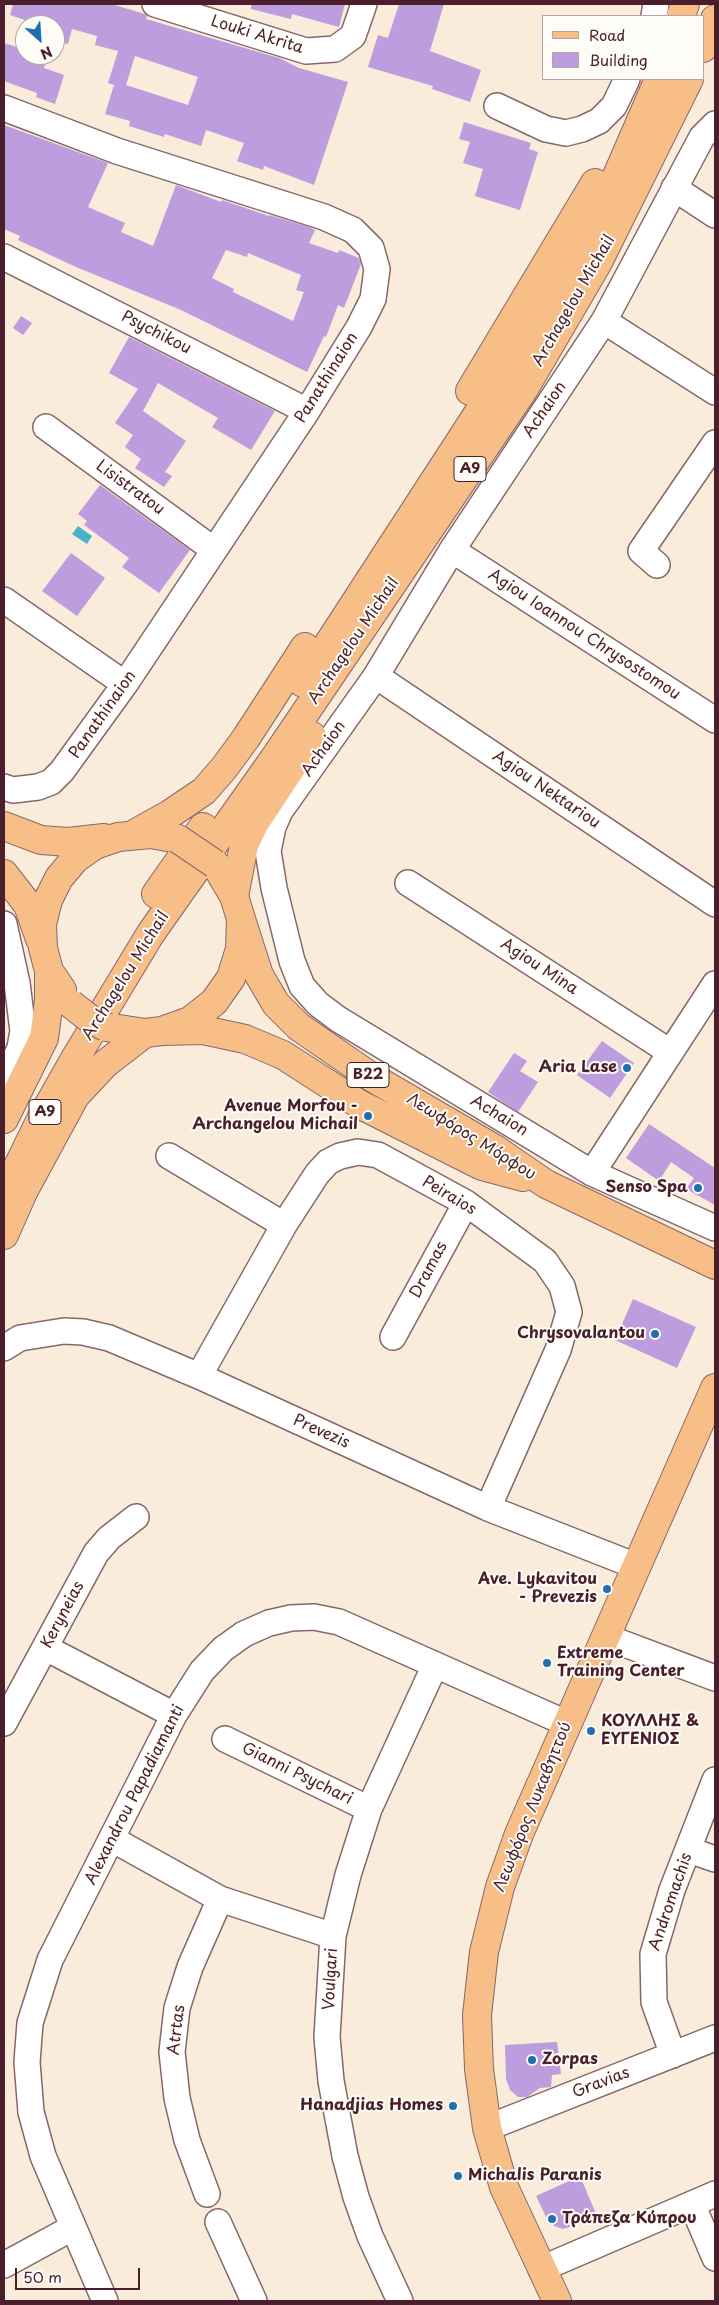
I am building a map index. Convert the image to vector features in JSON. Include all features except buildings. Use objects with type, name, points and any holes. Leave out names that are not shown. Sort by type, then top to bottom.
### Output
[{"type":"main road","points":[[704,46],[715,19]]},
{"type":"main road","points":[[126,835],[170,814],[204,791],[246,738],[486,366],[603,170],[646,80]]},
{"type":"main road","name":"Archagelou Michail","points":[[4,1151],[58,1050],[136,924],[262,746],[546,306],[577,255],[616,178],[659,80]]},
{"type":"main road","name":"Archagelou Michail","points":[[4,1195],[42,1117],[151,933],[276,756],[524,388],[597,264],[689,80]]},
{"type":"main road","points":[[4,1235],[24,1190],[75,1096],[105,1064],[154,1032],[190,1020],[214,1002],[231,978],[240,949],[238,908],[244,845],[254,824],[538,397],[611,272],[650,193],[692,98],[696,80]]},
{"type":"main road","name":"B22","points":[[4,826],[42,840],[68,842],[151,834],[178,839],[215,864],[238,908]]},
{"type":"main road","name":"B22","points":[[46,960],[44,916],[48,900],[59,878],[95,845],[126,835]]},
{"type":"main road","name":"B22","points":[[4,874],[28,905],[46,960],[71,1004],[90,1019],[106,1027],[154,1032]]},
{"type":"main road","name":"Λεωφόρος Μόρφου","points":[[238,908],[259,975],[276,1004],[299,1026],[372,1078],[495,1148],[546,1184],[715,1265]]},
{"type":"main road","points":[[4,1118],[44,1038],[50,1000],[46,960]]},
{"type":"main road","name":"Λεωφόρος Μόρφου","points":[[154,1032],[203,1030],[245,1038],[283,1055],[359,1104],[482,1166],[546,1184]]},
{"type":"main road","name":"Λεωφόρος Λυκαβηττού","points":[[557,2301],[504,2187],[487,2128],[479,2069],[477,2015],[484,1952],[503,1878],[519,1834],[566,1723],[606,1637],[715,1388]]},
{"type":"street","name":"Louki Akrita","points":[[155,4],[228,15],[306,51],[335,49],[353,36],[364,4]]},
{"type":"street","points":[[497,106],[546,129],[566,133],[582,129],[599,121],[614,106],[627,80]]},
{"type":"street","name":"Panathinaion","points":[[4,108],[117,151],[324,217],[353,230],[371,248],[377,269],[373,299],[359,326],[307,411],[125,684],[62,771],[51,782],[38,787],[13,790],[4,787]]},
{"type":"street","name":"Achaion","points":[[715,124],[702,137],[604,321],[452,550],[376,676],[280,810],[272,826],[268,851],[274,888],[292,961],[302,986],[318,1004],[338,1019],[592,1172],[715,1228]]},
{"type":"street","points":[[674,188],[715,215]]},
{"type":"street","name":"Psychikou","points":[[4,257],[307,411]]},
{"type":"street","points":[[604,321],[715,392]]},
{"type":"street","name":"Lisistratou","points":[[46,427],[214,550]]},
{"type":"street","points":[[657,565],[641,551],[715,442]]},
{"type":"street","name":"Agiou Ioannou Chrysostomou","points":[[452,550],[715,720]]},
{"type":"street","points":[[4,600],[125,684]]},
{"type":"street","name":"Agiou Nektariou","points":[[376,676],[715,904]]},
{"type":"street","name":"Agiou Mina","points":[[408,883],[670,1052]]},
{"type":"street","points":[[4,924],[17,983],[23,1031],[20,1048],[4,1082]]},
{"type":"street","points":[[592,1172],[715,984]]},
{"type":"street","name":"Peiraios","points":[[198,1376],[284,1225],[328,1162],[340,1156],[358,1152],[378,1155],[466,1203],[545,1261],[562,1286],[569,1312],[558,1350],[488,1508]]},
{"type":"street","points":[[170,1156],[284,1225]]},
{"type":"street","name":"Dramas","points":[[393,1337],[466,1203]]},
{"type":"street","name":"Prevezis","points":[[4,1348],[20,1338],[41,1333],[83,1332],[109,1338],[198,1376],[488,1508],[636,1566]]},
{"type":"street","name":"Keryneias","points":[[4,1724],[96,1554],[108,1538],[136,1517]]},
{"type":"street","name":"Alexandrou Papadiamanti","points":[[105,2301],[72,2228],[43,2156],[31,2112],[27,2062],[30,2023],[50,1960],[174,1715],[202,1671],[223,1649],[244,1634],[269,1623],[291,1618],[314,1617],[339,1622],[566,1723]]},
{"type":"street","points":[[606,1637],[715,1678]]},
{"type":"street","points":[[46,1648],[174,1715]]},
{"type":"street","name":"Voulgari","points":[[400,2301],[356,2197],[335,2112],[327,2036],[333,1936],[348,1876],[370,1809],[435,1664]]},
{"type":"street","name":"Gianni Psychari","points":[[225,1739],[370,1809]]},
{"type":"street","name":"Andromachis","points":[[673,2055],[654,2002],[653,1954],[672,1890],[715,1780]]},
{"type":"street","points":[[112,1839],[220,1899],[333,1936]]},
{"type":"street","points":[[688,1850],[715,1859]]},
{"type":"street","name":"Atrtas","points":[[207,2194],[183,2124],[177,2098],[172,2052],[177,2008],[187,1976],[220,1899]]},
{"type":"street","name":"Gravias","points":[[487,2128],[715,2038]]},
{"type":"street","points":[[541,2269],[715,2194]]},
{"type":"street","points":[[692,2204],[715,2258]]},
{"type":"street","points":[[218,2222],[254,2301]]},
{"type":"street","points":[[4,2265],[72,2228]]},
{"type":"water","points":[[78,526],[92,536],[87,544],[72,534]]},
{"type":"place","name":"Aria Lase","points":[[627,1068]]},
{"type":"place","name":"Avenue Morfou - Archangelou Michail","points":[[368,1116]]},
{"type":"place","name":"Senso Spa","points":[[698,1188]]},
{"type":"place","name":"Chrysovalantou","points":[[655,1334]]},
{"type":"place","name":"Ave. Lykavitou - Prevezis","points":[[607,1589]]},
{"type":"place","name":"Extreme Training Center","points":[[547,1663]]},
{"type":"place","name":"ΚΟΥΛΛΗΣ & ΕΥΓΕΝΙΟΣ","points":[[591,1731]]},
{"type":"place","name":"Zorpas","points":[[532,2060]]},
{"type":"place","name":"Hanadjias Homes","points":[[453,2106]]},
{"type":"place","name":"Michalis Paranis","points":[[458,2176]]},
{"type":"place","name":"Τράπεζα Κύπρου","points":[[552,2219]]}]
